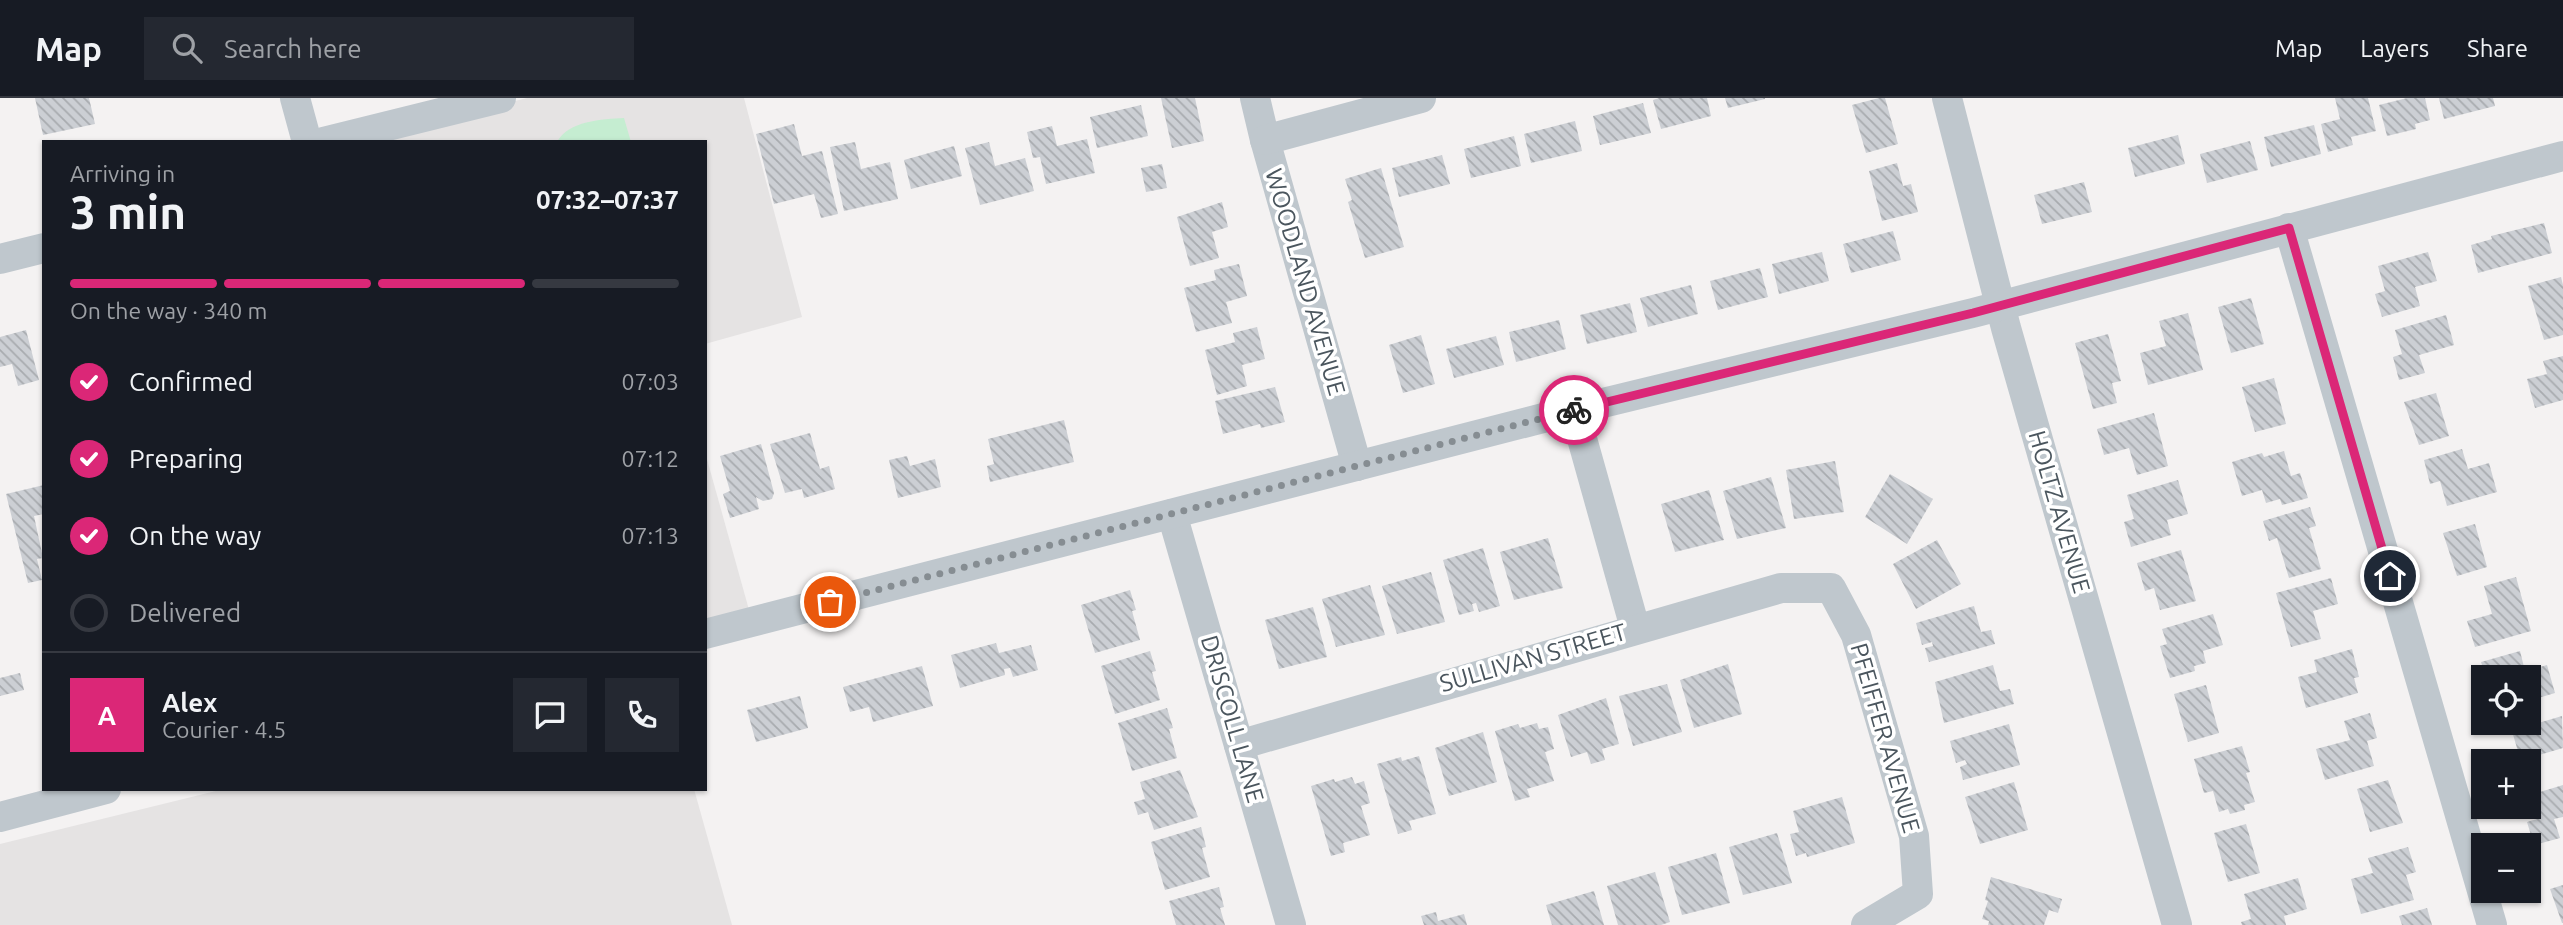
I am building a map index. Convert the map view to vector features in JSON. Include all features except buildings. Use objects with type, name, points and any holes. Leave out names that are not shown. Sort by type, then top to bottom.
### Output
[{"type":"street","points":[[295,98],[306,140]]},
{"type":"street","points":[[331,140],[501,98]]},
{"type":"street","name":"WOODLAND AVENUE","points":[[1255,98],[1357,466]]},
{"type":"street","points":[[1265,140],[1421,98]]},
{"type":"street","name":"HOLTZ AVENUE","points":[[1947,98],[2000,306],[2177,925]]},
{"type":"street","points":[[707,633],[1574,410],[2000,306],[2563,156]]},
{"type":"street","points":[[2289,228],[2493,925]]},
{"type":"street","points":[[0,259],[42,248]]},
{"type":"street","points":[[1574,410],[1636,628]]},
{"type":"street","name":"DRISCOLL LANE","points":[[1172,514],[1291,925]]},
{"type":"street","name":"SULLIVAN STREET","points":[[1239,744],[1781,588],[1831,588]]},
{"type":"street","name":"PFEIFFER AVENUE","points":[[1831,588],[1856,635],[1914,836],[1918,894],[1866,925]]},
{"type":"street","points":[[0,817],[98,791]]},
{"type":"shaded area","points":[[527,98],[744,98],[802,317],[707,343],[707,140],[355,140]]},
{"type":"shaded area","points":[[707,459],[751,617],[707,628]]},
{"type":"shaded area","points":[[216,791],[695,791],[732,925],[0,925],[0,844]]},
{"type":"green space","points":[[624,118],[630,140],[558,140],[577,125],[596,120]]},
{"type":"way so far","points":[[830,602],[1574,410]]},
{"type":"route","points":[[1574,410],[1973,313],[2289,228],[2390,576]]}]
